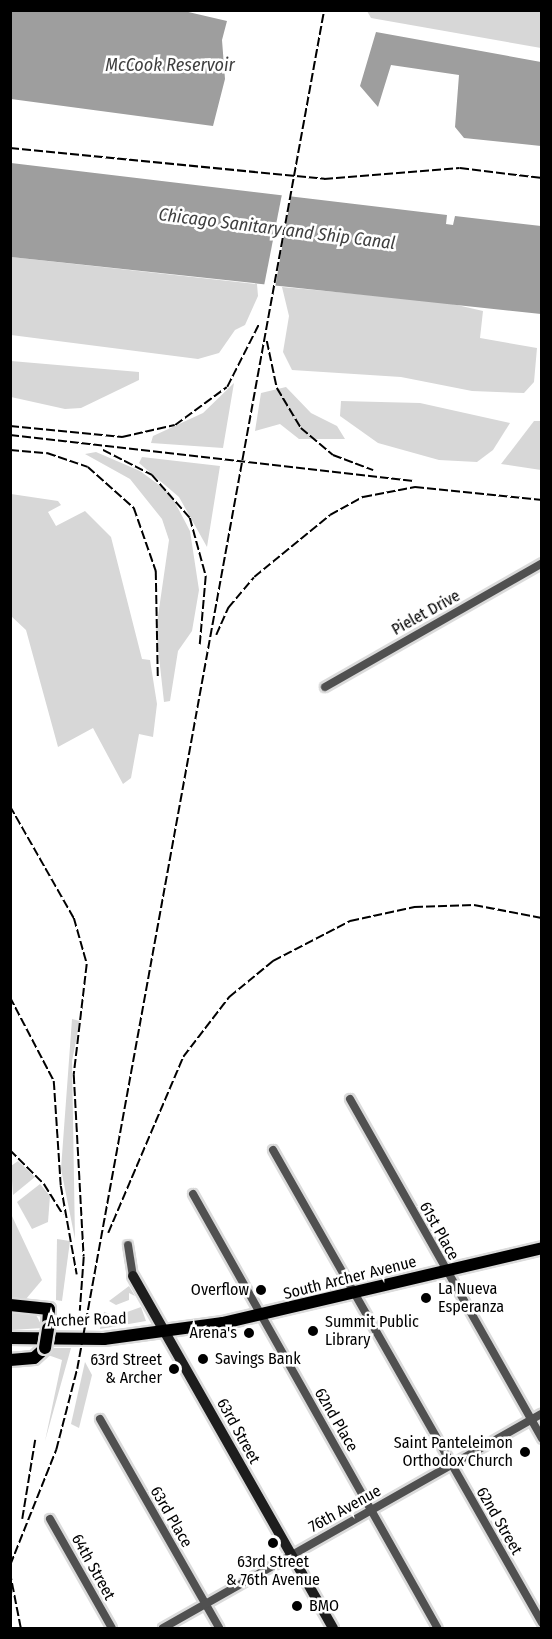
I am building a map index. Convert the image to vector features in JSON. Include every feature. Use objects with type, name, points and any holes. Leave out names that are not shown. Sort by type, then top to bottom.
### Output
[{"type":"main road","name":"South Archer Avenue","points":[[164,1331],[261,1316],[541,1249]]},
{"type":"main road","name":"63rd Street","points":[[133,1276],[333,1629]]},
{"type":"main road","points":[[10,1305],[49,1309],[45,1348],[33,1358],[10,1360]]},
{"type":"main road","name":"Archer Road","points":[[10,1338],[104,1339],[164,1331]]},
{"type":"street","name":"Pielet Drive","points":[[325,687],[542,563]]},
{"type":"street","name":"61st Place","points":[[350,1099],[542,1438]]},
{"type":"street","name":"62nd Street","points":[[273,1150],[542,1624]]},
{"type":"street","name":"62nd Place","points":[[193,1194],[438,1629]]},
{"type":"street","name":"63rd Street","points":[[128,1245],[126,1258],[133,1276]]},
{"type":"street","name":"76th Avenue","points":[[163,1629],[542,1414]]},
{"type":"street","name":"63rd Place","points":[[100,1419],[219,1629]]},
{"type":"street","name":"64th Street","points":[[50,1519],[112,1629]]},
{"type":"street","points":[[534,1629],[542,1624]]},
{"type":"shaded area","points":[[367,11],[541,11],[541,48],[371,18]]},
{"type":"shaded area","points":[[11,257],[257,284],[258,296],[245,325],[235,330],[219,353],[198,359],[11,335]]},
{"type":"shaded area","points":[[282,287],[444,302],[483,311],[480,338],[537,348],[534,382],[524,393],[472,391],[401,377],[292,370],[283,352],[289,316]]},
{"type":"shaded area","points":[[11,361],[139,372],[139,380],[81,408],[65,409],[11,397]]},
{"type":"shaded area","points":[[234,383],[223,448],[151,443],[153,436],[203,413]]},
{"type":"shaded area","points":[[286,387],[311,413],[337,426],[345,439],[299,439],[280,424],[255,431],[261,393]]},
{"type":"shaded area","points":[[341,401],[420,403],[510,423],[493,450],[477,462],[439,460],[378,443],[340,416]]},
{"type":"shaded area","points":[[534,421],[541,421],[541,470],[501,464]]},
{"type":"shaded area","points":[[96,452],[140,471],[170,493],[190,531],[199,590],[192,631],[178,651],[170,701],[164,702],[156,630],[169,540],[162,519],[130,479],[85,454]]},
{"type":"shaded area","points":[[142,457],[220,466],[207,547],[179,497],[139,463]]},
{"type":"shaded area","points":[[11,494],[58,501],[61,505],[48,512],[56,526],[85,511],[111,537],[142,659],[150,660],[157,704],[153,737],[139,734],[131,778],[123,784],[93,728],[58,747],[26,630],[11,616]]},
{"type":"shaded area","points":[[72,1019],[80,1021],[72,1061],[75,1239],[61,1169]]},
{"type":"shaded area","points":[[18,1161],[35,1177],[13,1195],[11,1166]]},
{"type":"shaded area","points":[[40,1184],[50,1196],[48,1222],[32,1229],[17,1202]]},
{"type":"shaded area","points":[[11,1214],[42,1280],[26,1299],[11,1297]]},
{"type":"shaded area","points":[[57,1239],[70,1241],[62,1301],[56,1300]]},
{"type":"shaded area","points":[[129,1286],[135,1296],[129,1293],[129,1300],[116,1305],[109,1301]]},
{"type":"shaded area","points":[[141,1307],[146,1321],[100,1329],[104,1312],[116,1316]]},
{"type":"shaded area","points":[[11,1309],[35,1313],[43,1328],[11,1330]]},
{"type":"shaded area","points":[[51,1348],[71,1348],[45,1441],[62,1360],[48,1355]]},
{"type":"shaded area","points":[[85,1362],[92,1375],[79,1428],[71,1424]]},
{"type":"water","name":"McCook Reservoir","points":[[11,11],[184,11],[227,21],[222,40],[225,79],[213,126],[11,99]]},
{"type":"water","points":[[376,32],[541,62],[541,146],[464,138],[455,127],[459,75],[391,65],[378,107],[360,86]]},
{"type":"water","name":"Chicago Sanitary and Ship Canal","points":[[11,163],[447,215],[446,224],[453,225],[455,216],[541,226],[541,314],[11,257]]},
{"type":"pier","points":[[282,194],[291,196],[275,288],[264,286]]},
{"type":"railway","points":[[10,1565],[56,1450],[77,1369],[324,10]]},
{"type":"railway","points":[[10,148],[324,179],[460,168],[542,178]]},
{"type":"railway","points":[[10,426],[122,437],[175,425],[227,387],[259,324]]},
{"type":"railway","points":[[267,341],[277,388],[301,428],[333,455],[373,470]]},
{"type":"railway","points":[[10,435],[413,481]]},
{"type":"railway","points":[[10,450],[47,453],[88,467],[134,508],[156,571],[158,679]]},
{"type":"railway","points":[[103,450],[152,475],[190,518],[206,576],[200,645]]},
{"type":"railway","points":[[216,635],[228,608],[254,577],[330,515],[363,497],[415,487],[542,500]]},
{"type":"railway","points":[[10,806],[74,918],[87,964],[74,1075],[84,1257],[80,1311]]},
{"type":"railway","points":[[108,1233],[183,1057],[229,997],[273,961],[350,921],[414,907],[474,905],[542,918]]},
{"type":"railway","points":[[10,997],[54,1081],[61,1186],[77,1275]]},
{"type":"railway","points":[[10,1150],[44,1184],[63,1214]]},
{"type":"railway","points":[[22,1519],[35,1440]]},
{"type":"railway","points":[[10,1572],[21,1628]]},
{"type":"place","name":"Overflow","points":[[261,1290]]},
{"type":"place","name":"La Nueva Esperanza","points":[[426,1298]]},
{"type":"place","name":"Summit Public Library","points":[[313,1331]]},
{"type":"place","name":"Arena's","points":[[249,1333]]},
{"type":"place","name":"Savings Bank","points":[[203,1359]]},
{"type":"place","name":"63rd Street & Archer","points":[[174,1369]]},
{"type":"place","name":"Saint Panteleimon Orthodox Church","points":[[525,1452]]},
{"type":"place","name":"63rd Street & 76th Avenue","points":[[273,1543]]},
{"type":"place","name":"BMO","points":[[297,1606]]}]
